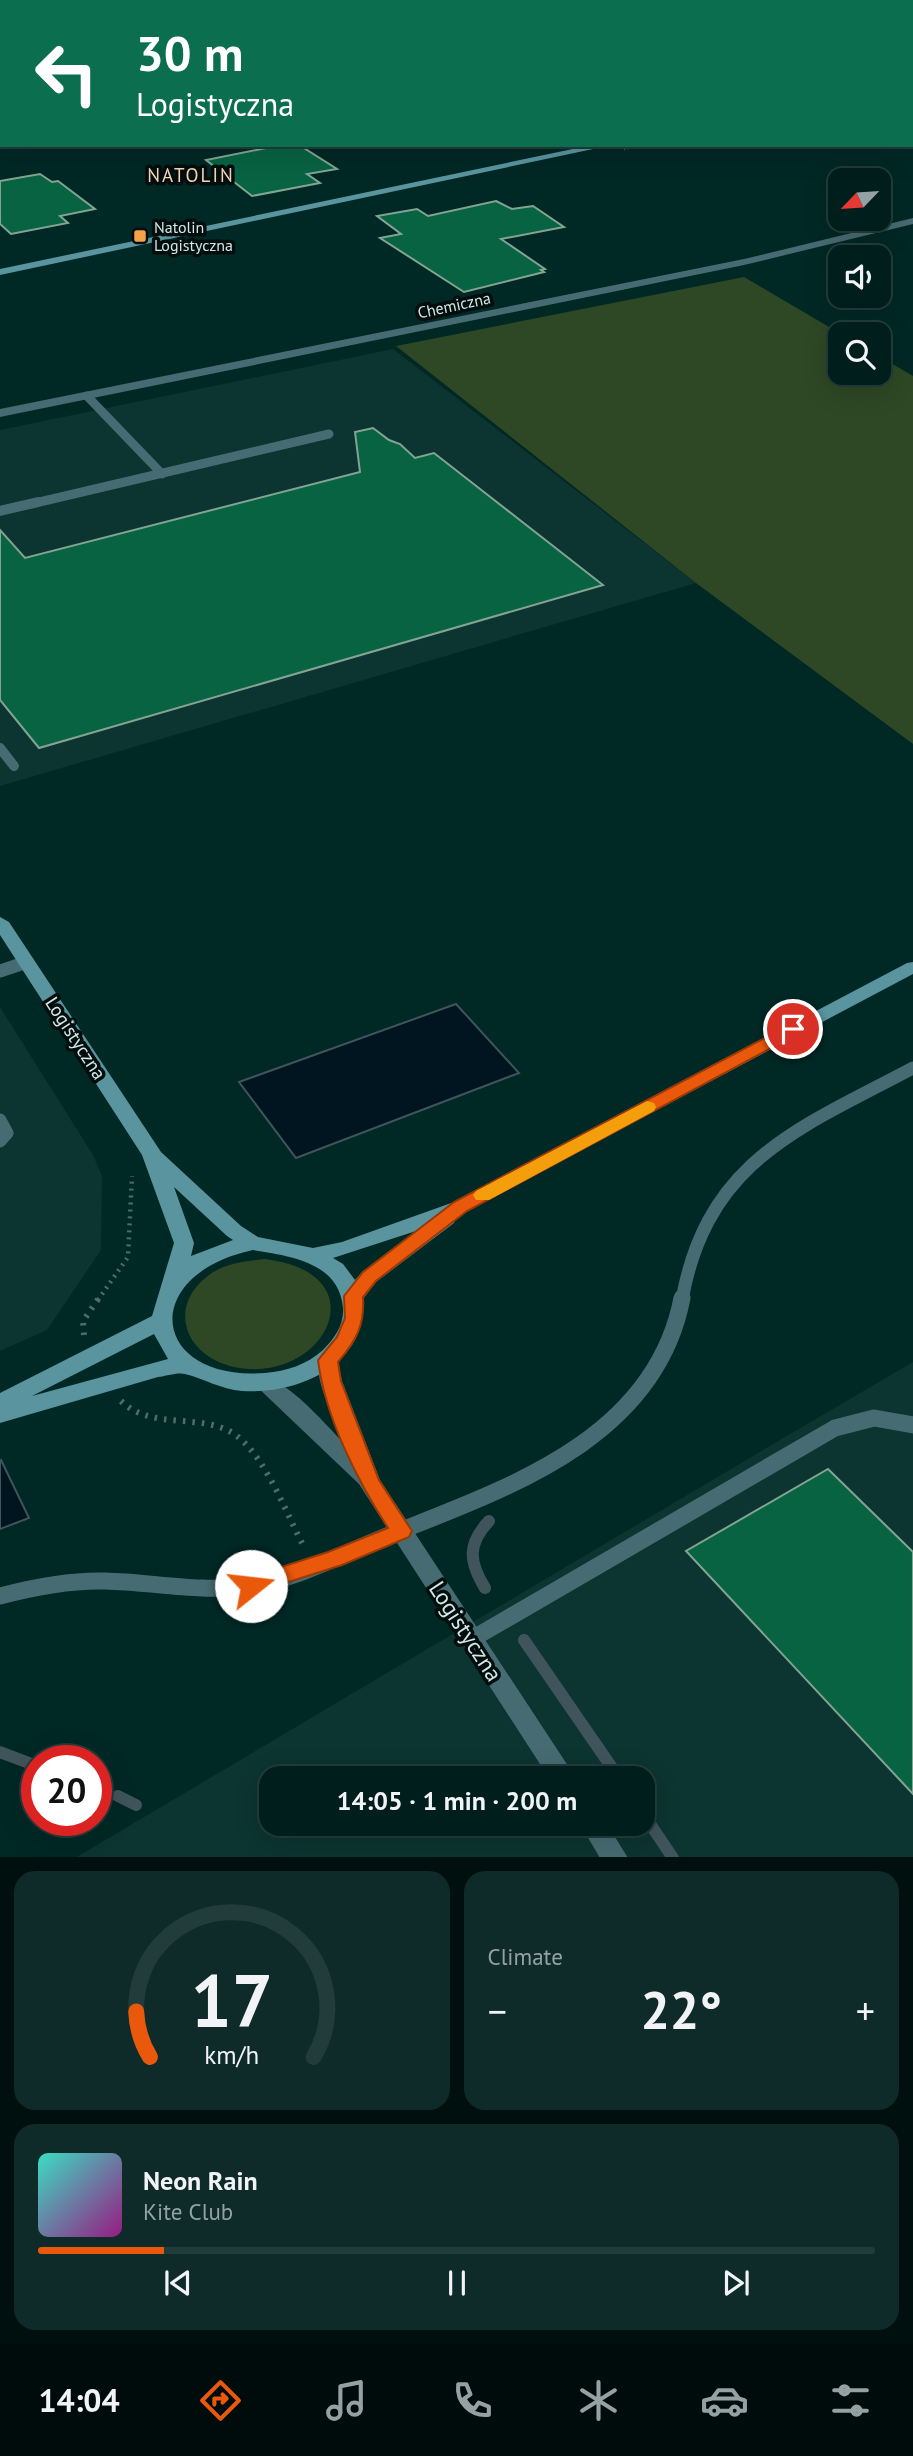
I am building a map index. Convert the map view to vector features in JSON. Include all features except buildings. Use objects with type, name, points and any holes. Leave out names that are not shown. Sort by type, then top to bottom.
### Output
[{"type":"street","points":[[0,272],[597,147]]},
{"type":"street","name":"Chemiczna","points":[[0,413],[744,262],[913,221]]},
{"type":"street","name":"Logistyczna","points":[[0,922],[152,1154],[184,1243],[174,1282]]},
{"type":"street","points":[[317,1254],[345,1249],[461,1207],[913,967]]},
{"type":"street","name":"Logistyczna","points":[[152,1154],[234,1231],[253,1243]]},
{"type":"street","points":[[354,1296],[369,1276],[461,1207]]},
{"type":"street","points":[[253,1243],[286,1244],[317,1254],[341,1272],[354,1296],[355,1318],[346,1340],[328,1360],[310,1372],[265,1384],[223,1381],[187,1365],[173,1352],[165,1338],[161,1321],[164,1301],[174,1282],[195,1263],[222,1250],[253,1243]]},
{"type":"street","points":[[0,1403],[161,1321]]},
{"type":"street","name":"Logistyczna","points":[[328,1360],[331,1381],[370,1483],[555,1766]]},
{"type":"street","points":[[0,1414],[146,1372],[187,1365]]},
{"type":"street","name":"Logistyczna","points":[[265,1384],[287,1400],[370,1483]]},
{"type":"street","points":[[601,1836],[615,1857]]},
{"type":"lane","points":[[87,396],[162,474]]},
{"type":"lane","points":[[0,511],[329,434]]},
{"type":"lane","points":[[0,748],[14,766]]},
{"type":"lane","points":[[0,971],[27,962]]},
{"type":"lane","points":[[0,1596],[70,1583],[117,1581],[184,1590],[251,1586],[334,1559],[533,1473],[587,1441],[637,1397],[659,1362],[677,1324],[690,1260],[701,1228],[718,1196],[744,1167],[781,1142],[913,1068]]},
{"type":"lane","points":[[0,1120],[7,1133],[0,1140]]},
{"type":"lane","points":[[472,1639],[835,1428],[874,1418],[913,1425]]},
{"type":"shaded area","points":[[393,349],[696,583],[0,786],[0,430]]},
{"type":"shaded area","points":[[0,1007],[93,1155],[102,1176],[101,1250],[47,1330],[0,1351]]},
{"type":"shaded area","points":[[913,1362],[913,1857],[77,1857]]},
{"type":"green space","points":[[744,277],[828,326],[828,385],[891,385],[891,363],[913,376],[913,744],[696,583],[396,346]]},
{"type":"green space","points":[[265,1259],[302,1269],[323,1285],[331,1306],[327,1327],[313,1347],[291,1362],[263,1369],[230,1366],[214,1360],[201,1351],[186,1327],[188,1300],[196,1287],[215,1271],[236,1263]]},
{"type":"water","points":[[456,1004],[519,1073],[296,1158],[239,1082]]},
{"type":"water","points":[[0,1461],[29,1518],[0,1529]]},
{"type":"waterway","points":[[485,1588],[476,1570],[473,1553],[477,1538],[489,1521]]},
{"type":"waterway","points":[[524,1640],[611,1766]]},
{"type":"waterway","points":[[0,1752],[21,1760]]},
{"type":"waterway","points":[[118,1796],[136,1805]]},
{"type":"waterway","points":[[655,1831],[672,1857]]},
{"type":"slow traffic","points":[[482,1195],[647,1107]]},
{"type":"place","name":"Natolin Logistyczna","points":[[140,236]]},
{"type":"district","name":"NATOLIN","points":[[191,175]]},
{"type":"route","points":[[251,1586],[334,1559],[401,1531],[370,1483],[331,1381],[328,1360],[346,1340],[355,1318],[354,1296],[369,1276],[461,1207],[793,1029]]}]
